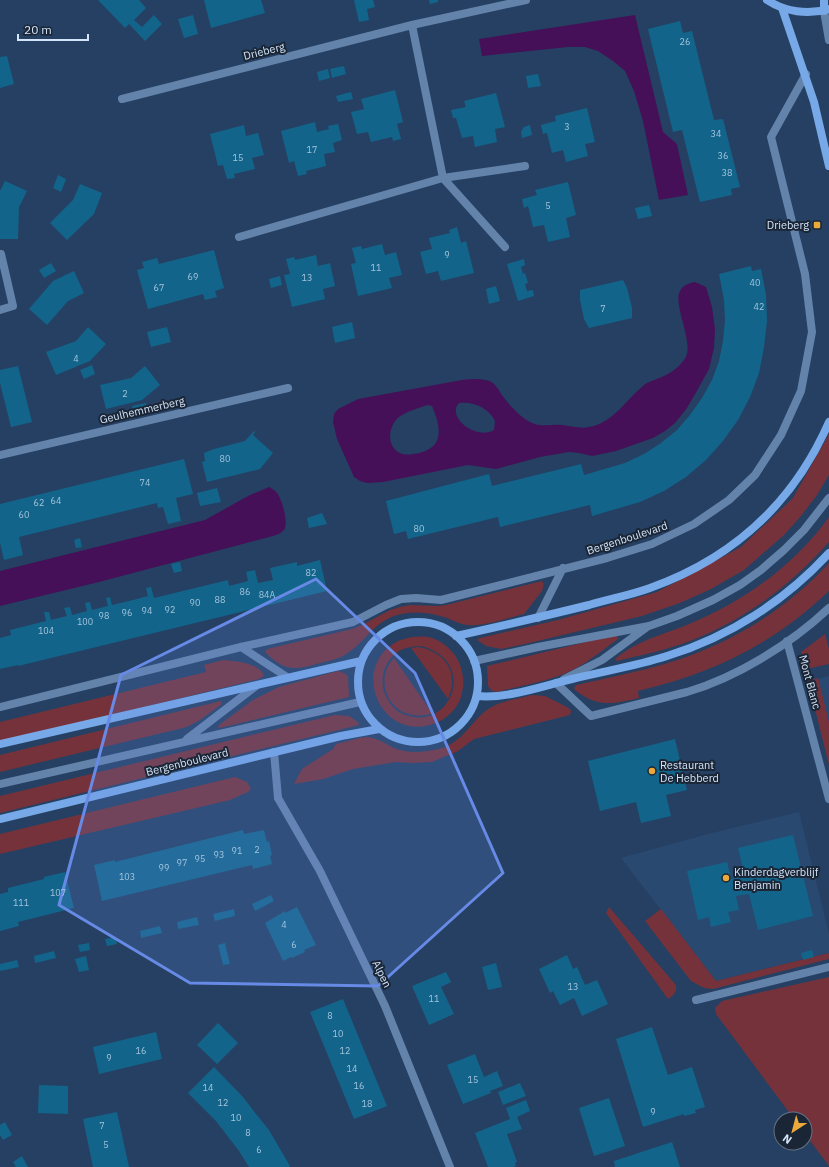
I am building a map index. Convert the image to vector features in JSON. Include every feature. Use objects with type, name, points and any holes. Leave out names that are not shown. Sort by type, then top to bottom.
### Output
[{"type":"main road","points":[[767,0],[782,8],[811,12],[826,10],[824,0]]},
{"type":"main road","points":[[782,8],[806,74],[829,166]]},
{"type":"main road","points":[[456,636],[538,618],[649,589],[698,568],[748,534],[784,498],[821,440],[829,422]]},
{"type":"main road","points":[[476,696],[497,696],[556,683],[666,656],[694,647],[721,635],[771,605],[810,572],[829,553]]},
{"type":"main road","points":[[420,622],[434,624],[456,636],[468,650],[474,661],[478,680],[476,696],[471,711],[462,724],[450,734],[434,741],[418,743],[401,740],[386,734],[379,729],[364,709],[358,694],[357,677],[361,660],[369,646],[379,636],[391,628],[405,623],[420,622]]},
{"type":"main road","name":"Bergenboulevard","points":[[0,744],[256,686],[287,677],[361,660]]},
{"type":"main road","name":"Bergenboulevard","points":[[0,818],[341,736],[379,729]]},
{"type":"street","name":"Drieberg","points":[[122,99],[412,25],[506,2],[526,0]]},
{"type":"street","points":[[826,10],[829,40]]},
{"type":"street","points":[[412,25],[443,178],[505,247]]},
{"type":"street","name":"Bergenboulevard","points":[[0,707],[241,647],[353,622],[401,599],[416,598],[441,600],[606,558],[652,544],[694,524],[729,500],[755,476],[781,435],[801,391],[812,332],[805,274],[771,137],[806,74]]},
{"type":"street","points":[[239,237],[443,178],[525,166]]},
{"type":"street","points":[[0,310],[13,306],[1,254]]},
{"type":"street","name":"Geulhemmerberg","points":[[0,454],[288,388]]},
{"type":"street","points":[[474,661],[649,626],[677,616],[712,600],[740,585],[761,570],[784,550],[804,530],[829,498]]},
{"type":"street","points":[[538,618],[563,568]]},
{"type":"street","points":[[649,626],[602,660],[556,683],[591,716],[702,688],[738,672],[760,659],[809,625],[829,608]]},
{"type":"street","name":"Mont Blanc","points":[[787,641],[829,799]]},
{"type":"street","points":[[241,647],[287,677]]},
{"type":"street","name":"Bergenboulevard","points":[[185,741],[256,686]]},
{"type":"street","name":"Bergenboulevard","points":[[0,784],[360,702]]},
{"type":"street","name":"Alpen","points":[[274,752],[278,798],[320,870],[385,1006],[450,1167]]},
{"type":"street","points":[[696,1000],[829,967]]},
{"type":"highlighted area","points":[[316,579],[415,673],[503,873],[378,986],[190,983],[59,905],[121,675]]},
{"type":"shaded area","points":[[635,15],[663,132],[677,144],[688,195],[659,200],[643,121],[634,91],[625,71],[613,61],[598,51],[585,47],[568,47],[482,56],[479,39]]},
{"type":"shaded area","points":[[695,282],[706,287],[712,307],[715,329],[714,348],[709,369],[687,408],[675,423],[653,438],[616,451],[592,456],[569,452],[540,457],[496,469],[468,465],[383,482],[367,483],[354,477],[337,439],[333,422],[334,414],[338,409],[358,399],[462,380],[479,379],[489,381],[494,384],[514,410],[526,420],[535,424],[586,428],[598,425],[605,421],[619,410],[644,385],[669,373],[679,366],[686,357],[688,347],[687,338],[680,312],[678,297],[683,287]],"holes":[[[459,403],[475,404],[489,412],[495,421],[494,430],[487,433],[479,432],[464,426],[456,414],[456,408]],[[427,405],[432,406],[439,428],[439,434],[434,446],[428,450],[407,455],[395,450],[392,446],[390,436],[395,421],[402,415]]]},
{"type":"shaded area","points":[[829,434],[829,475],[817,495],[784,535],[744,570],[711,589],[680,603],[642,616],[501,649],[486,646],[477,640],[480,638],[558,620],[657,592],[741,547],[793,498]]},
{"type":"shaded area","points":[[269,487],[279,496],[283,506],[286,523],[284,530],[277,535],[99,582],[0,606],[0,571],[205,520],[248,496]]},
{"type":"shaded area","points":[[829,517],[829,542],[783,587],[748,612],[730,623],[690,641],[617,661],[615,659],[641,642],[709,615],[748,593],[784,566],[800,551]]},
{"type":"shaded area","points":[[829,563],[829,591],[786,627],[763,642],[716,666],[665,684],[638,691],[639,698],[613,703],[591,700],[583,696],[574,688],[576,685],[668,663],[713,646],[734,636],[775,611],[812,580]]},
{"type":"shaded area","points":[[542,581],[544,584],[542,591],[524,614],[496,622],[481,625],[467,625],[434,614],[414,612],[394,616],[386,620],[374,628],[355,647],[343,656],[334,660],[293,668],[279,664],[265,652],[267,649],[352,629],[390,610],[400,607],[410,605],[446,605]]},
{"type":"shaded area","points":[[825,634],[829,649],[829,664],[806,669],[801,652]]},
{"type":"shaded area","points":[[615,635],[618,639],[586,662],[566,673],[497,692],[492,691],[488,686],[487,666]]},
{"type":"shaded area","points":[[410,637],[428,637],[445,645],[457,658],[463,675],[461,697],[454,710],[440,721],[420,727],[402,724],[388,715],[378,702],[374,686],[375,669],[383,653],[398,641]],"holes":[[[413,646],[421,646],[438,654],[449,665],[453,677],[452,691],[447,703],[437,712],[424,717],[402,714],[392,706],[383,687],[384,672],[390,659],[401,650]]]},
{"type":"shaded area","points":[[418,647],[428,649],[436,653],[443,658],[448,665],[452,680],[448,699],[411,648]]},
{"type":"shaded area","points":[[394,658],[432,713],[418,716],[413,715],[396,707],[390,700],[386,692],[385,674],[388,666]]},
{"type":"shaded area","points":[[223,660],[253,665],[262,672],[264,676],[259,679],[0,742],[0,722],[206,672],[204,665]]},
{"type":"shaded area","points":[[338,671],[348,676],[349,697],[220,728],[218,727],[253,700],[279,687]]},
{"type":"shaded area","points":[[829,676],[829,739],[814,680]]},
{"type":"shaded area","points":[[818,678],[829,722],[829,765],[808,681]]},
{"type":"shaded area","points":[[532,695],[545,696],[569,708],[571,711],[570,715],[474,739],[458,751],[432,762],[396,762],[353,769],[323,779],[294,784],[302,769],[333,749],[336,744],[358,738],[370,737],[399,750],[422,752],[439,749],[455,742],[482,714],[493,706]]},
{"type":"shaded area","points":[[221,701],[222,704],[200,720],[187,727],[0,772],[0,755]]},
{"type":"shaded area","points":[[335,715],[349,716],[358,722],[359,725],[0,813],[0,796]]},
{"type":"shaded area","points":[[235,777],[247,782],[251,789],[248,792],[230,800],[0,854],[0,834]]},
{"type":"shaded area","name":"Kinderdagverblijf Benjamin","points":[[799,812],[829,934],[829,953],[716,981],[621,858],[708,834]]},
{"type":"shaded area","points":[[609,907],[676,985],[675,993],[668,999],[606,913]]},
{"type":"shaded area","points":[[661,909],[716,981],[829,953],[829,959],[713,989],[704,988],[691,981],[645,921]]},
{"type":"shaded area","points":[[829,977],[829,1166],[813,1145],[813,1111],[788,1111],[716,1014],[715,1008],[722,1001]]},
{"type":"building","points":[[98,0],[139,0],[146,8],[134,20],[142,27],[154,15],[162,24],[145,41],[129,24],[125,28]]},
{"type":"building","points":[[204,0],[261,0],[265,13],[211,28]]},
{"type":"building","points":[[354,0],[373,0],[375,7],[367,9],[369,20],[359,22]]},
{"type":"building","points":[[429,0],[438,0],[438,2],[430,4]]},
{"type":"building","points":[[193,15],[198,34],[184,38],[178,19]]},
{"type":"building","points":[[680,21],[683,33],[692,31],[714,120],[723,119],[740,187],[731,189],[732,195],[700,202],[682,130],[673,132],[648,29]]},
{"type":"building","points":[[7,56],[14,84],[0,88],[0,57]]},
{"type":"building","points":[[344,66],[346,74],[332,78],[330,69]]},
{"type":"building","points":[[328,69],[330,78],[319,81],[317,72]]},
{"type":"building","points":[[538,74],[541,86],[528,88],[526,76]]},
{"type":"building","points":[[395,90],[403,122],[397,124],[401,139],[393,141],[392,137],[371,142],[368,132],[357,134],[351,112],[364,109],[361,99]]},
{"type":"building","points":[[351,92],[353,99],[338,102],[336,96]]},
{"type":"building","points":[[496,93],[505,127],[495,129],[497,142],[475,147],[473,136],[462,138],[456,118],[453,118],[451,110],[466,107],[464,101]]},
{"type":"building","points":[[587,108],[595,142],[585,144],[588,156],[566,162],[563,150],[552,153],[547,133],[543,134],[541,125],[556,121],[555,116]]},
{"type":"building","points":[[315,122],[317,132],[329,129],[328,126],[338,124],[342,140],[333,143],[335,152],[324,154],[326,166],[306,171],[307,174],[298,176],[294,161],[289,163],[281,131]]},
{"type":"building","points":[[244,125],[246,136],[258,133],[264,155],[252,158],[255,169],[234,174],[235,178],[227,179],[223,165],[218,166],[210,134]]},
{"type":"building","points":[[530,125],[532,135],[522,138],[521,132],[524,127]]},
{"type":"building","points":[[58,175],[66,179],[61,192],[53,188]]},
{"type":"building","points":[[5,181],[27,191],[19,207],[18,239],[0,239],[0,191]]},
{"type":"building","points":[[568,182],[576,215],[566,218],[570,237],[548,242],[544,225],[533,227],[528,206],[524,208],[522,199],[537,195],[535,190]]},
{"type":"building","points":[[80,184],[102,193],[94,214],[67,240],[50,223],[73,200]]},
{"type":"building","points":[[649,205],[652,216],[638,219],[635,208]]},
{"type":"building","points":[[457,227],[461,243],[466,241],[474,273],[441,281],[438,271],[426,274],[420,252],[432,249],[429,238],[450,233],[449,230]]},
{"type":"building","points":[[382,244],[385,255],[396,252],[402,275],[389,278],[392,288],[358,296],[351,264],[356,263],[352,248],[361,246],[362,249]]},
{"type":"building","points":[[214,250],[224,288],[215,291],[217,297],[205,300],[203,294],[148,309],[137,270],[144,268],[142,262],[157,258],[159,264]]},
{"type":"building","points":[[316,255],[318,266],[330,263],[335,286],[323,289],[325,299],[292,307],[284,275],[290,274],[286,259],[294,257],[295,260]]},
{"type":"building","points":[[524,259],[525,265],[521,267],[523,274],[525,273],[528,283],[525,284],[527,291],[533,290],[534,296],[518,301],[507,264]]},
{"type":"building","points":[[51,263],[56,271],[44,278],[39,270]]},
{"type":"building","points":[[751,266],[752,271],[761,269],[766,295],[767,321],[759,373],[750,397],[738,420],[723,441],[706,460],[686,477],[664,491],[640,502],[592,516],[590,505],[500,527],[498,517],[408,539],[406,531],[394,534],[386,501],[489,474],[492,486],[581,464],[584,475],[625,463],[644,454],[661,443],[677,430],[690,415],[712,380],[719,361],[725,320],[724,300],[719,274]]},
{"type":"building","points":[[74,271],[84,293],[68,301],[47,325],[29,309],[53,281]]},
{"type":"building","points":[[280,276],[282,285],[271,288],[269,279]]},
{"type":"building","points":[[623,280],[627,288],[632,308],[632,318],[589,328],[584,319],[580,300],[580,290]]},
{"type":"building","points":[[496,286],[500,301],[489,304],[486,289]]},
{"type":"building","points":[[352,322],[355,338],[335,343],[332,327]]},
{"type":"building","points":[[88,327],[106,344],[90,361],[56,375],[46,352],[76,341]]},
{"type":"building","points":[[167,327],[171,342],[151,347],[147,332]]},
{"type":"building","points":[[92,365],[95,374],[84,379],[80,370]]},
{"type":"building","points":[[18,366],[32,422],[11,427],[0,383],[0,370]]},
{"type":"building","points":[[145,366],[160,385],[142,400],[106,409],[100,385],[131,378]]},
{"type":"building","points":[[146,403],[148,411],[134,414],[132,406]]},
{"type":"building","points":[[254,431],[255,432],[253,435],[273,453],[260,469],[207,482],[202,462],[205,461],[204,453],[245,441]]},
{"type":"building","points":[[184,459],[193,494],[176,498],[181,521],[168,524],[163,507],[158,508],[157,503],[19,537],[23,555],[4,560],[0,543],[0,504]]},
{"type":"building","points":[[217,488],[221,502],[200,506],[197,493]]},
{"type":"building","points":[[322,513],[327,524],[309,528],[307,518]]},
{"type":"building","points":[[80,538],[82,547],[76,548],[74,540]]},
{"type":"building","points":[[320,560],[327,591],[18,666],[0,669],[0,638],[11,635],[10,630],[46,621],[44,612],[49,612],[51,620],[67,616],[64,608],[70,607],[72,615],[87,611],[85,603],[90,602],[92,610],[108,606],[106,598],[110,597],[112,605],[148,596],[146,588],[151,587],[154,598],[228,580],[229,586],[248,581],[246,572],[255,570],[258,583],[273,580],[270,568],[297,562],[297,566]]},
{"type":"building","points":[[180,562],[182,571],[174,573],[171,564]]},
{"type":"building","points":[[675,739],[687,790],[666,795],[671,816],[641,823],[636,802],[600,811],[588,761]]},
{"type":"building","points":[[243,830],[244,834],[264,830],[267,842],[269,841],[272,864],[253,869],[252,865],[102,901],[94,865],[115,860],[115,862]]},
{"type":"building","points":[[793,835],[813,916],[758,930],[749,894],[736,896],[739,910],[728,912],[731,922],[711,927],[709,917],[698,920],[687,871],[727,862],[731,879],[745,876],[738,848]]},
{"type":"building","points":[[65,872],[74,908],[18,922],[19,926],[0,931],[0,894],[8,892],[8,888]]},
{"type":"building","points":[[271,895],[274,901],[255,911],[252,904]]},
{"type":"building","points":[[297,907],[316,945],[304,950],[305,952],[283,961],[265,923],[285,911],[285,913]]},
{"type":"building","points":[[234,909],[235,916],[215,921],[213,914]]},
{"type":"building","points":[[197,917],[199,925],[178,929],[177,922]]},
{"type":"building","points":[[160,926],[162,933],[141,938],[140,931]]},
{"type":"building","points":[[115,937],[117,944],[107,946],[105,939]]},
{"type":"building","points":[[89,943],[90,950],[80,952],[78,945]]},
{"type":"building","points":[[225,943],[230,964],[223,965],[218,945]]},
{"type":"building","points":[[812,950],[814,957],[803,960],[801,953]]},
{"type":"building","points":[[54,951],[56,958],[35,963],[34,956]]},
{"type":"building","points":[[567,955],[573,969],[577,967],[585,985],[597,980],[608,1004],[582,1016],[574,998],[560,1005],[553,991],[550,993],[539,969]]},
{"type":"building","points":[[86,956],[89,970],[79,972],[75,959]]},
{"type":"building","points":[[17,960],[19,967],[0,971],[0,964]]},
{"type":"building","points":[[496,963],[502,987],[488,990],[482,967]]},
{"type":"building","points":[[446,972],[451,982],[441,987],[454,1014],[429,1025],[412,986]]},
{"type":"building","points":[[343,999],[387,1106],[354,1119],[310,1012]]},
{"type":"building","points":[[218,1023],[238,1043],[217,1064],[197,1045]]},
{"type":"building","points":[[652,1027],[668,1075],[692,1067],[705,1107],[695,1110],[696,1113],[684,1116],[684,1114],[643,1127],[616,1039]]},
{"type":"building","points":[[156,1032],[162,1059],[99,1074],[93,1047]]},
{"type":"building","points":[[475,1054],[484,1077],[497,1071],[503,1086],[490,1091],[491,1093],[463,1104],[447,1065]]},
{"type":"building","points":[[214,1067],[243,1097],[269,1130],[290,1166],[289,1167],[249,1167],[239,1151],[216,1121],[188,1093]]},
{"type":"building","points":[[520,1083],[526,1096],[503,1105],[498,1092]]},
{"type":"building","points":[[39,1085],[68,1086],[68,1114],[38,1113]]},
{"type":"building","points":[[609,1098],[625,1146],[594,1156],[579,1108]]},
{"type":"building","points":[[526,1100],[530,1111],[517,1117],[522,1129],[507,1134],[517,1162],[515,1163],[516,1166],[488,1167],[475,1133],[510,1119],[506,1108]]},
{"type":"building","points":[[117,1112],[129,1167],[93,1167],[83,1119]]},
{"type":"building","points":[[5,1122],[12,1135],[3,1140],[0,1135],[0,1125]]},
{"type":"building","points":[[672,1142],[680,1167],[615,1167],[614,1161]]},
{"type":"building","points":[[22,1156],[28,1167],[16,1167],[13,1162]]},
{"type":"place","name":"Drieberg","points":[[817,225]]},
{"type":"place","name":"Restaurant De Hebberd","points":[[652,771]]},
{"type":"place","name":"Kinderdagverblijf Benjamin","points":[[726,878]]}]
